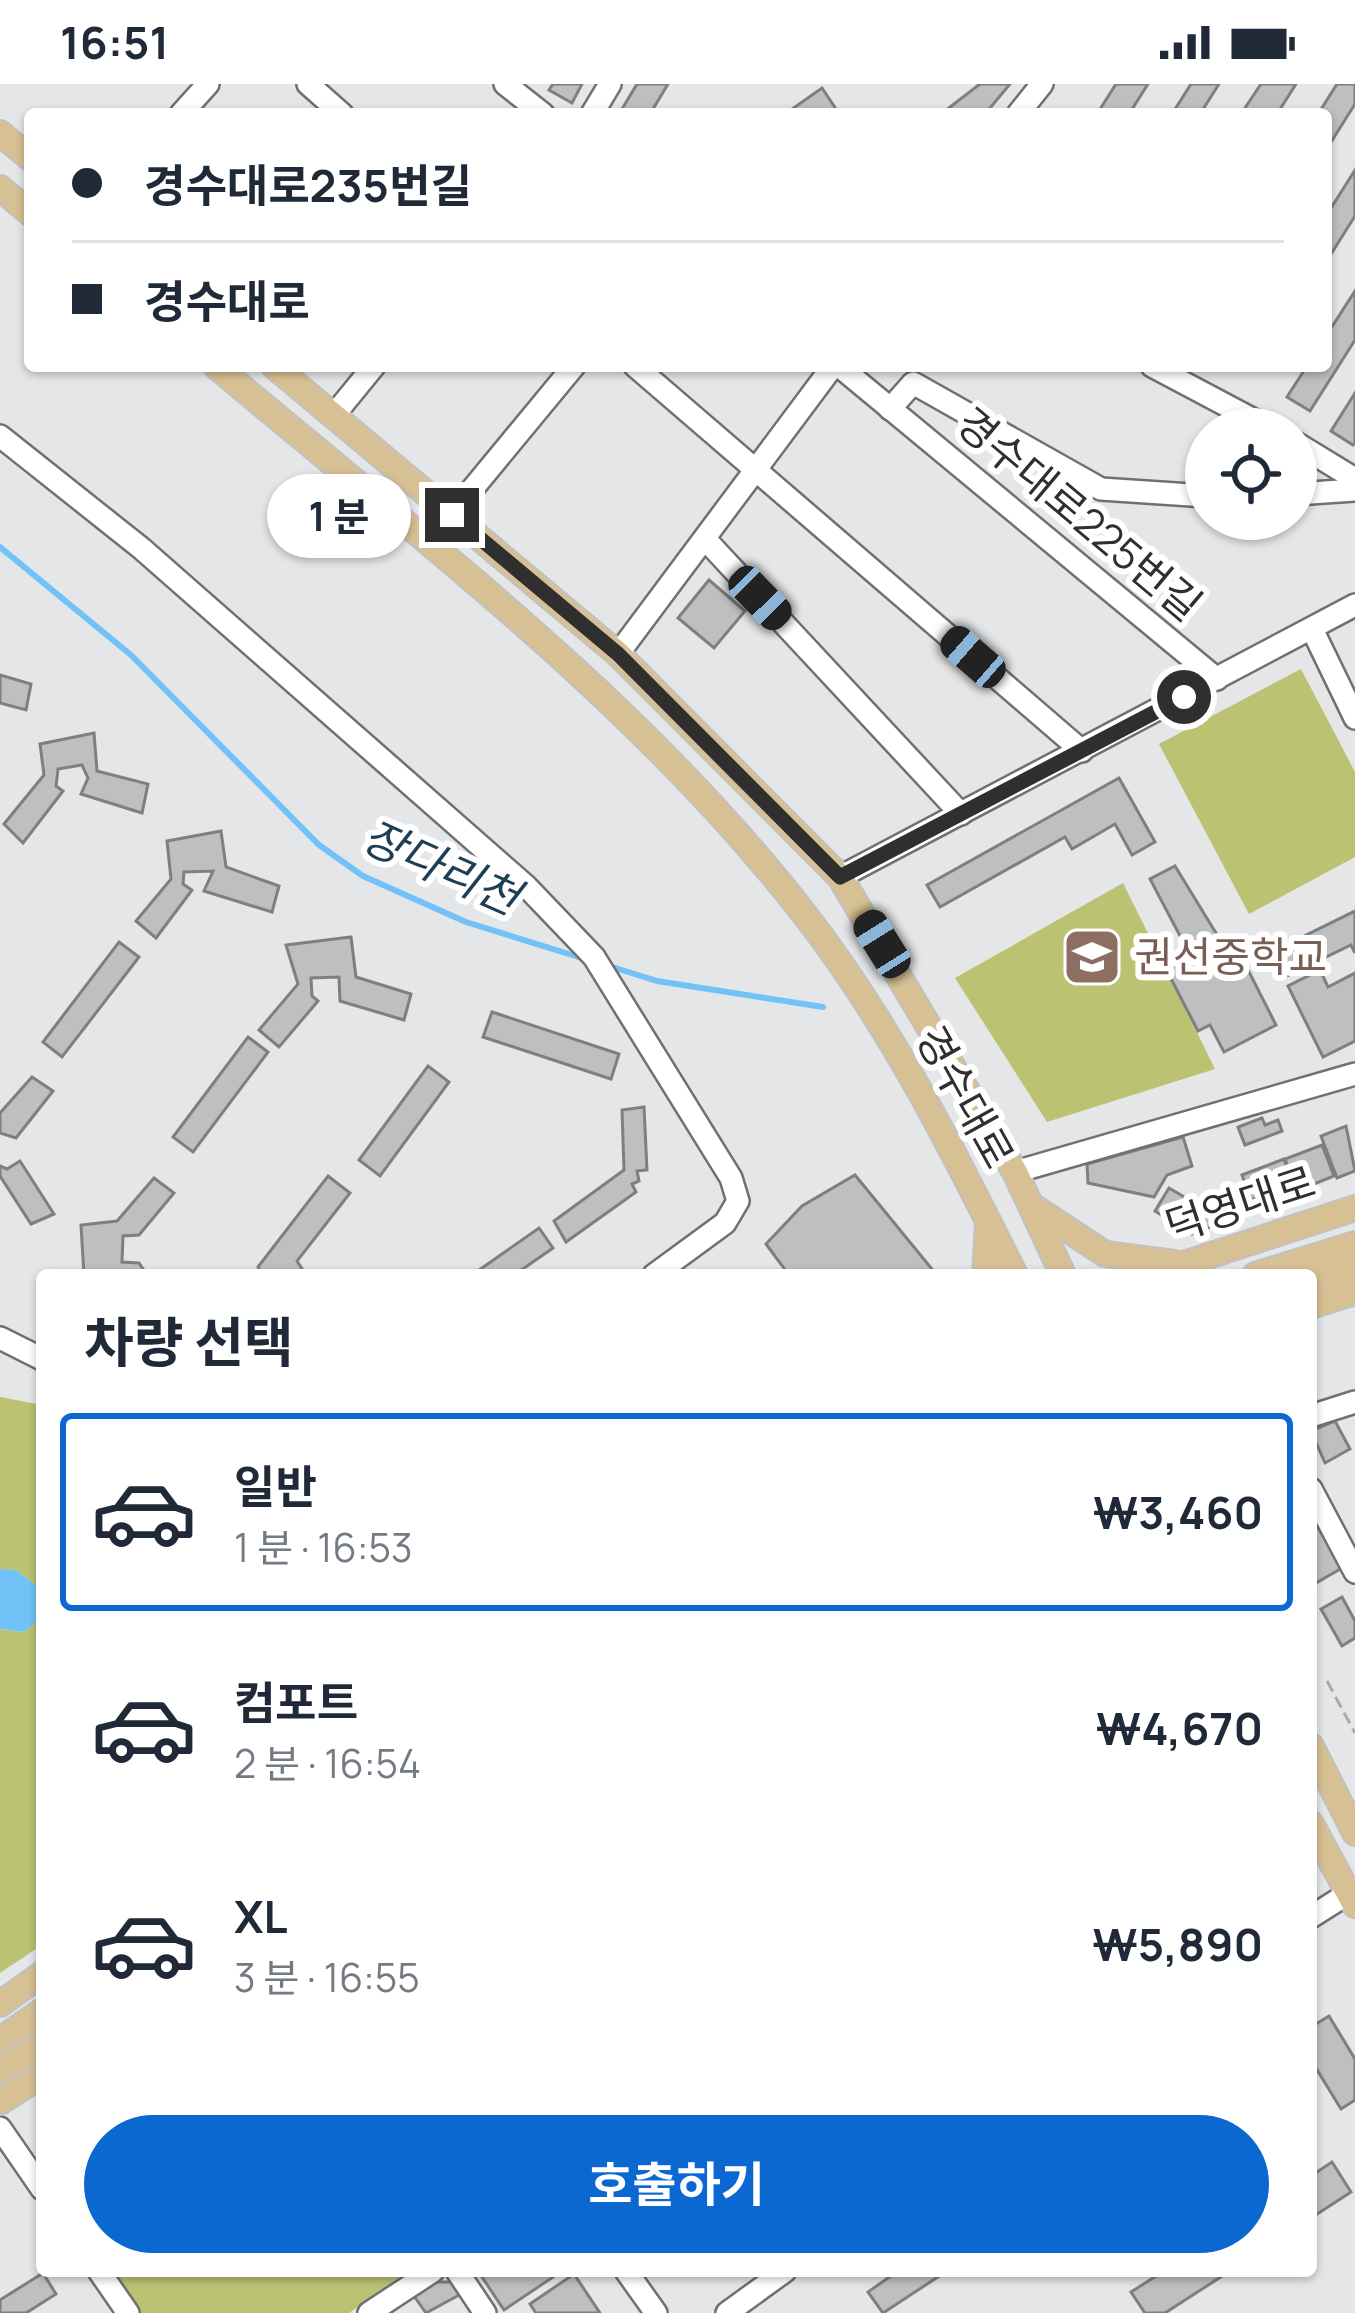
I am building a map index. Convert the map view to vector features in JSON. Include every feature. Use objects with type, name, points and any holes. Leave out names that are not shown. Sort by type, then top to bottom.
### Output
[{"type":"main road","points":[[0,134],[24,153]]},
{"type":"main road","points":[[0,188],[24,208]]},
{"type":"main road","name":"경수대로","points":[[223,372],[594,684],[722,815],[807,916],[880,1023],[1012,1269]]},
{"type":"main road","name":"경수대로","points":[[281,372],[618,654],[840,877],[1015,1172],[1060,1269]]},
{"type":"main road","points":[[1030,1205],[1106,1254],[1177,1264]]},
{"type":"main road","name":"덕영대로","points":[[1165,1269],[1355,1208]]},
{"type":"main road","points":[[985,1269],[988,1219]]},
{"type":"main road","points":[[1274,1269],[1355,1244]]},
{"type":"main road","points":[[1317,1278],[1355,1267]]},
{"type":"main road","points":[[1317,1304],[1355,1292]]},
{"type":"main road","points":[[1317,1758],[1355,1833]]},
{"type":"main road","points":[[1317,1838],[1353,1896]]},
{"type":"main road","points":[[0,2004],[36,1979]]},
{"type":"main road","points":[[0,2040],[36,2015]]},
{"type":"main road","points":[[0,2072],[36,2047]]},
{"type":"main road","points":[[0,2102],[36,2079]]},
{"type":"street","points":[[308,84],[335,108]]},
{"type":"street","points":[[506,84],[536,108]]},
{"type":"street","points":[[1023,108],[1042,84]]},
{"type":"street","points":[[334,415],[369,372]]},
{"type":"street","points":[[452,515],[569,372]]},
{"type":"street","points":[[642,372],[1082,751]]},
{"type":"street","name":"경수대로225번길","points":[[618,654],[831,372]]},
{"type":"street","name":"경수대로225번길","points":[[844,372],[1217,679]]},
{"type":"street","points":[[1163,372],[1231,408]]},
{"type":"street","name":"경수대로225번길","points":[[890,409],[913,383],[1101,489],[1185,495]]},
{"type":"street","points":[[0,436],[141,548],[526,886],[594,957],[731,1178],[738,1201],[725,1223],[662,1269]]},
{"type":"street","points":[[1317,455],[1355,479]]},
{"type":"street","points":[[1317,493],[1355,490]]},
{"type":"street","points":[[705,539],[961,814]]},
{"type":"street","points":[[840,877],[1355,605]]},
{"type":"street","points":[[1312,629],[1355,718]]},
{"type":"street","points":[[1015,1172],[1348,1081]]},
{"type":"street","points":[[0,1338],[36,1356]]},
{"type":"street","points":[[1317,1414],[1355,1402]]},
{"type":"street","points":[[1317,1500],[1355,1572]]},
{"type":"street","points":[[1317,1914],[1353,1896]]},
{"type":"street","points":[[0,2128],[36,2179]]},
{"type":"street","points":[[103,2277],[128,2313]]},
{"type":"street","points":[[369,2313],[424,2277]]},
{"type":"street","points":[[462,2277],[485,2313]]},
{"type":"street","points":[[630,2277],[656,2313]]},
{"type":"street","points":[[727,2313],[777,2277]]},
{"type":"path","points":[[1327,1681],[1355,1733]]},
{"type":"green space","points":[[1301,669],[1355,772],[1355,857],[1249,914],[1159,744]]},
{"type":"green space","points":[[1123,883],[1215,1069],[1047,1122],[955,978]]},
{"type":"green space","points":[[0,1397],[36,1404],[36,1585],[16,1570],[0,1569]]},
{"type":"green space","points":[[36,1623],[36,1949],[0,1973],[0,1629],[24,1632]]},
{"type":"green space","points":[[118,2277],[402,2277],[349,2313],[141,2313]]},
{"type":"water","points":[[0,1569],[16,1570],[36,1585],[36,1623],[24,1632],[0,1629]]},
{"type":"building","points":[[553,84],[582,84],[572,103],[549,90]]},
{"type":"building","points":[[637,84],[668,84],[654,108],[623,108]]},
{"type":"building","points":[[980,84],[1010,84],[990,108],[949,108]]},
{"type":"building","points":[[1116,84],[1148,84],[1133,108],[1101,108]]},
{"type":"building","points":[[1191,84],[1219,84],[1204,108],[1176,108]]},
{"type":"building","points":[[1261,84],[1296,84],[1281,108],[1245,108]]},
{"type":"building","points":[[1337,84],[1355,84],[1355,104],[1332,140],[1332,108],[1322,108]]},
{"type":"building","points":[[822,88],[835,108],[794,108]]},
{"type":"building","points":[[1355,170],[1355,216],[1332,252],[1332,206]]},
{"type":"building","points":[[1355,291],[1355,340],[1312,408],[1287,397],[1303,372],[1332,372],[1332,327]]},
{"type":"building","points":[[1355,393],[1355,443],[1353,445],[1331,431]]},
{"type":"building","points":[[709,580],[745,611],[714,648],[678,618]]},
{"type":"building","points":[[0,675],[31,684],[26,710],[0,703]]},
{"type":"building","points":[[94,733],[97,771],[148,784],[142,813],[81,794],[88,778],[82,765],[58,769],[56,786],[63,791],[23,843],[4,824],[44,775],[40,744]]},
{"type":"building","points":[[1119,778],[1155,842],[1132,855],[1115,824],[1072,849],[1065,837],[940,907],[927,885]]},
{"type":"building","points":[[221,831],[226,867],[279,886],[272,912],[204,891],[213,871],[184,872],[183,884],[192,890],[156,938],[136,921],[171,879],[167,841]]},
{"type":"building","points":[[1175,866],[1227,951],[1236,946],[1276,1025],[1224,1052],[1210,1025],[1198,1031],[1165,967],[1189,953],[1150,879]]},
{"type":"building","points":[[1355,911],[1355,953],[1351,945],[1287,976],[1274,951]]},
{"type":"building","points":[[351,937],[356,977],[411,994],[404,1020],[340,1001],[339,977],[311,978],[312,996],[318,1001],[279,1047],[259,1030],[298,984],[286,945]]},
{"type":"building","points":[[119,942],[139,957],[62,1057],[43,1042]]},
{"type":"building","points":[[1320,970],[1328,987],[1355,973],[1355,1041],[1323,1057],[1288,986]]},
{"type":"building","points":[[492,1012],[619,1054],[611,1079],[483,1037]]},
{"type":"building","points":[[248,1037],[268,1052],[193,1152],[173,1137]]},
{"type":"building","points":[[428,1066],[449,1082],[380,1176],[359,1160]]},
{"type":"building","points":[[32,1077],[53,1091],[16,1138],[0,1133],[0,1113]]},
{"type":"building","points":[[644,1107],[647,1170],[637,1171],[639,1181],[632,1184],[636,1192],[566,1242],[554,1221],[624,1170],[622,1110]]},
{"type":"building","points":[[1262,1118],[1265,1125],[1278,1120],[1282,1131],[1245,1145],[1238,1127]]},
{"type":"building","points":[[1346,1126],[1355,1171],[1337,1178],[1321,1136]]},
{"type":"building","points":[[1183,1137],[1192,1166],[1167,1175],[1154,1197],[1088,1183],[1087,1164]]},
{"type":"building","points":[[1322,1145],[1334,1176],[1297,1191],[1285,1159]]},
{"type":"building","points":[[1284,1159],[1293,1184],[1251,1200],[1242,1175]]},
{"type":"building","points":[[20,1161],[54,1214],[31,1224],[0,1176],[0,1166],[7,1169]]},
{"type":"building","points":[[855,1175],[932,1269],[785,1269],[766,1244],[802,1206]]},
{"type":"building","points":[[328,1176],[350,1193],[297,1261],[302,1269],[258,1267]]},
{"type":"building","points":[[154,1178],[174,1193],[139,1235],[123,1236],[122,1262],[139,1263],[143,1269],[84,1269],[81,1225],[117,1221]]},
{"type":"building","points":[[1169,1188],[1198,1205],[1238,1190],[1247,1213],[1192,1234],[1155,1211]]},
{"type":"building","points":[[539,1228],[553,1248],[523,1269],[481,1269]]},
{"type":"building","points":[[1335,1421],[1350,1449],[1325,1463],[1317,1445],[1317,1428]]},
{"type":"building","points":[[1317,1528],[1342,1568],[1317,1582]]},
{"type":"building","points":[[1342,1597],[1355,1621],[1355,1638],[1342,1646],[1321,1609]]},
{"type":"building","points":[[1329,2016],[1355,2059],[1355,2100],[1341,2109],[1317,2070],[1317,2023]]},
{"type":"building","points":[[1332,2162],[1351,2192],[1317,2214],[1317,2172]]},
{"type":"building","points":[[37,2277],[45,2277],[56,2294],[26,2313],[0,2313],[0,2300]]},
{"type":"building","points":[[482,2277],[553,2277],[504,2310]]},
{"type":"building","points":[[576,2277],[600,2313],[536,2313],[530,2304]]},
{"type":"building","points":[[889,2277],[938,2277],[883,2313],[868,2292]]},
{"type":"building","points":[[1155,2277],[1221,2277],[1165,2313],[1145,2313],[1131,2292]]},
{"type":"building","points":[[435,2282],[454,2282],[461,2294],[426,2313],[414,2296]]},
{"type":"waterway","name":"장다리천","points":[[0,547],[131,655],[319,845],[363,876],[466,922],[585,959]]},
{"type":"waterway","name":"장다리천","points":[[609,966],[657,981],[823,1007]]},
{"type":"place","name":"권선중학교","points":[[1092,957]]},
{"type":"route","points":[[452,515],[618,654],[840,877],[1184,697]]}]
